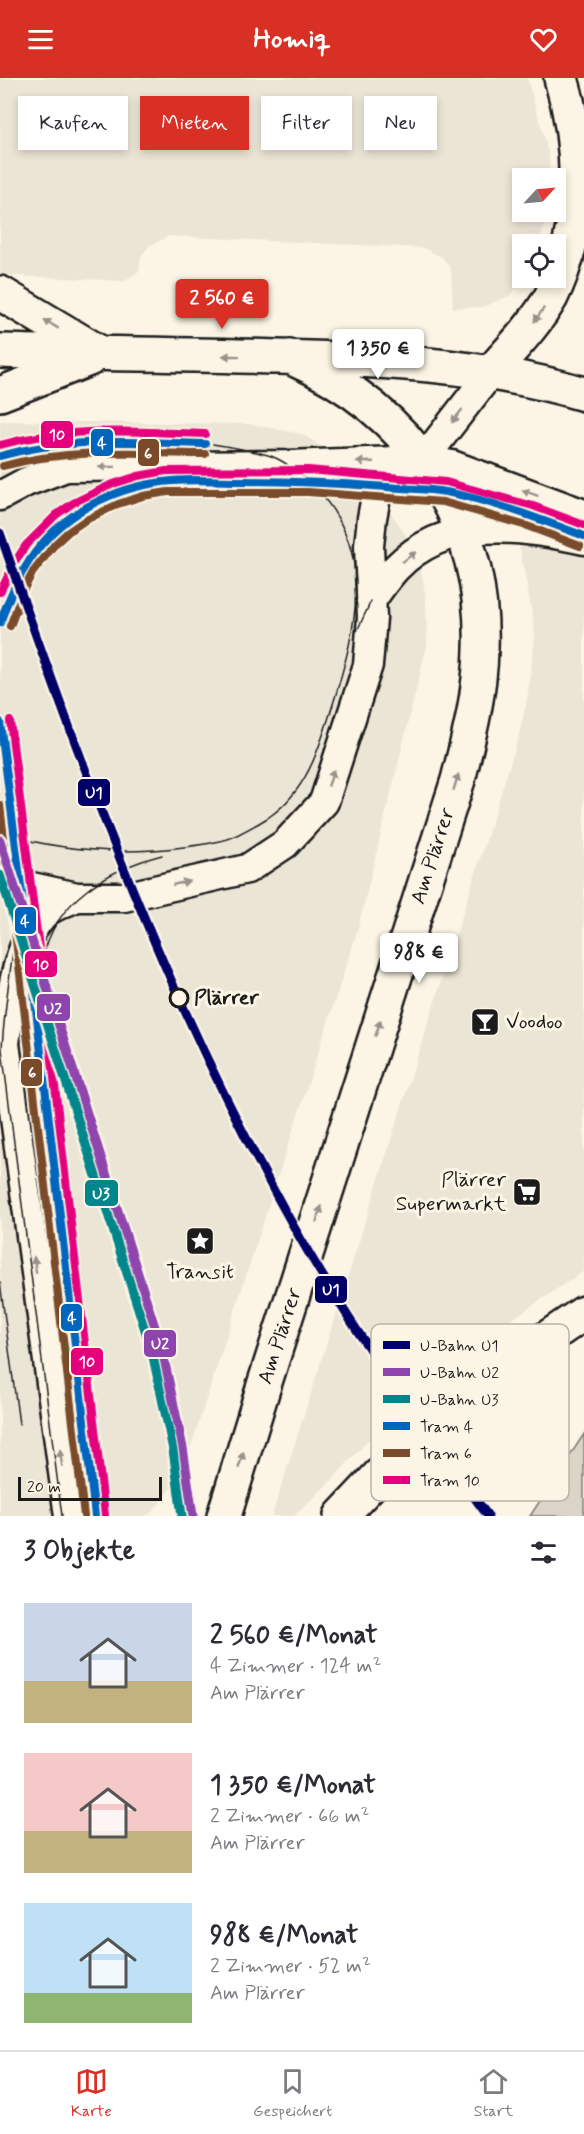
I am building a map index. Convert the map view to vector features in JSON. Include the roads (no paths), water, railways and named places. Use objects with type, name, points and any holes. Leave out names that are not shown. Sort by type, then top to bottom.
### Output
[{"type":"main road","points":[[491,372],[536,320],[555,289],[570,254],[577,202],[577,169],[573,125],[561,78]]},
{"type":"main road","name":"Am Plärrer","points":[[0,293],[102,354]]},
{"type":"main road","name":"Am Plärrer","points":[[0,351],[290,357],[405,362],[491,372],[541,381],[584,394]]},
{"type":"main road","name":"Am Plärrer","points":[[0,393],[102,354]]},
{"type":"main road","name":"Am Plärrer","points":[[224,1516],[458,780],[472,727],[480,670],[481,626],[470,553],[445,492],[423,460],[369,405],[324,374],[290,357]]},
{"type":"main road","points":[[340,1516],[371,1483]]},
{"type":"lane","points":[[0,880],[77,897],[124,897],[247,869],[285,844],[324,802],[368,665],[372,642],[369,546],[378,486],[423,460],[491,372]]},
{"type":"lane","points":[[0,496],[26,482],[66,468],[288,465],[423,460],[452,465],[584,514]]},
{"type":"lane","points":[[371,601],[397,567],[410,556],[427,545],[463,532],[494,528],[532,529],[584,540]]},
{"type":"lane","points":[[69,1516],[5,1044],[9,1005],[15,978],[35,926],[50,909],[77,897]]},
{"type":"tram line","name":"10","points":[[0,445],[25,439],[76,433],[205,434]]},
{"type":"tram line","name":"4","points":[[0,456],[76,443],[205,444]]},
{"type":"tram line","points":[[0,833],[45,844],[91,850],[138,851],[209,844],[233,837],[269,817],[283,806],[303,780],[324,734],[349,646],[356,592],[354,566],[348,540],[336,515],[318,491],[290,466],[271,456],[213,444]]},
{"type":"tram line","name":"6","points":[[3,466],[28,460],[78,454],[205,454]]},
{"type":"tram line","name":"10","points":[[0,592],[26,545],[56,515],[73,503],[110,485],[138,476],[166,471],[308,470],[446,482],[533,506],[584,525]]},
{"type":"tram line","name":"4","points":[[0,623],[13,590],[30,560],[40,546],[65,521],[116,493],[166,481],[294,482],[424,489],[498,505],[584,536]]},
{"type":"tram line","name":"6","points":[[10,626],[33,572],[55,544],[68,532],[118,504],[143,496],[168,492],[308,492],[443,502],[527,526],[580,546]]},
{"type":"tram line","points":[[357,631],[371,601]]},
{"type":"tram line","name":"10","points":[[10,721],[105,1515]]},
{"type":"tram line","name":"4","points":[[0,722],[95,1516]]},
{"type":"tram line","name":"6","points":[[0,805],[84,1516]]},
{"type":"tram line","points":[[39,1031],[41,967],[49,937],[59,919],[87,890],[104,878],[162,855]]},
{"type":"tram line","points":[[19,871],[17,916],[2,1049],[62,1516]]},
{"type":"tram line","points":[[0,1282],[19,1424]]},
{"type":"metro line","name":"U1","points":[[0,533],[98,803],[171,980],[253,1152],[320,1272],[371,1351]]},
{"type":"metro line","name":"U2","points":[[0,840],[162,1349],[183,1448],[193,1516]]},
{"type":"metro line","name":"U3","points":[[0,875],[152,1352],[173,1450],[182,1516]]},
{"type":"metro line","name":"U1","points":[[477,1501],[488,1516]]},
{"type":"place","name":"Plärrer","points":[[179,998]]},
{"type":"place","name":"Voodoo","points":[[485,1022]]},
{"type":"place","name":"Plärrer Supermarkt","points":[[527,1192]]},
{"type":"place","name":"Transit","points":[[200,1241]]}]
